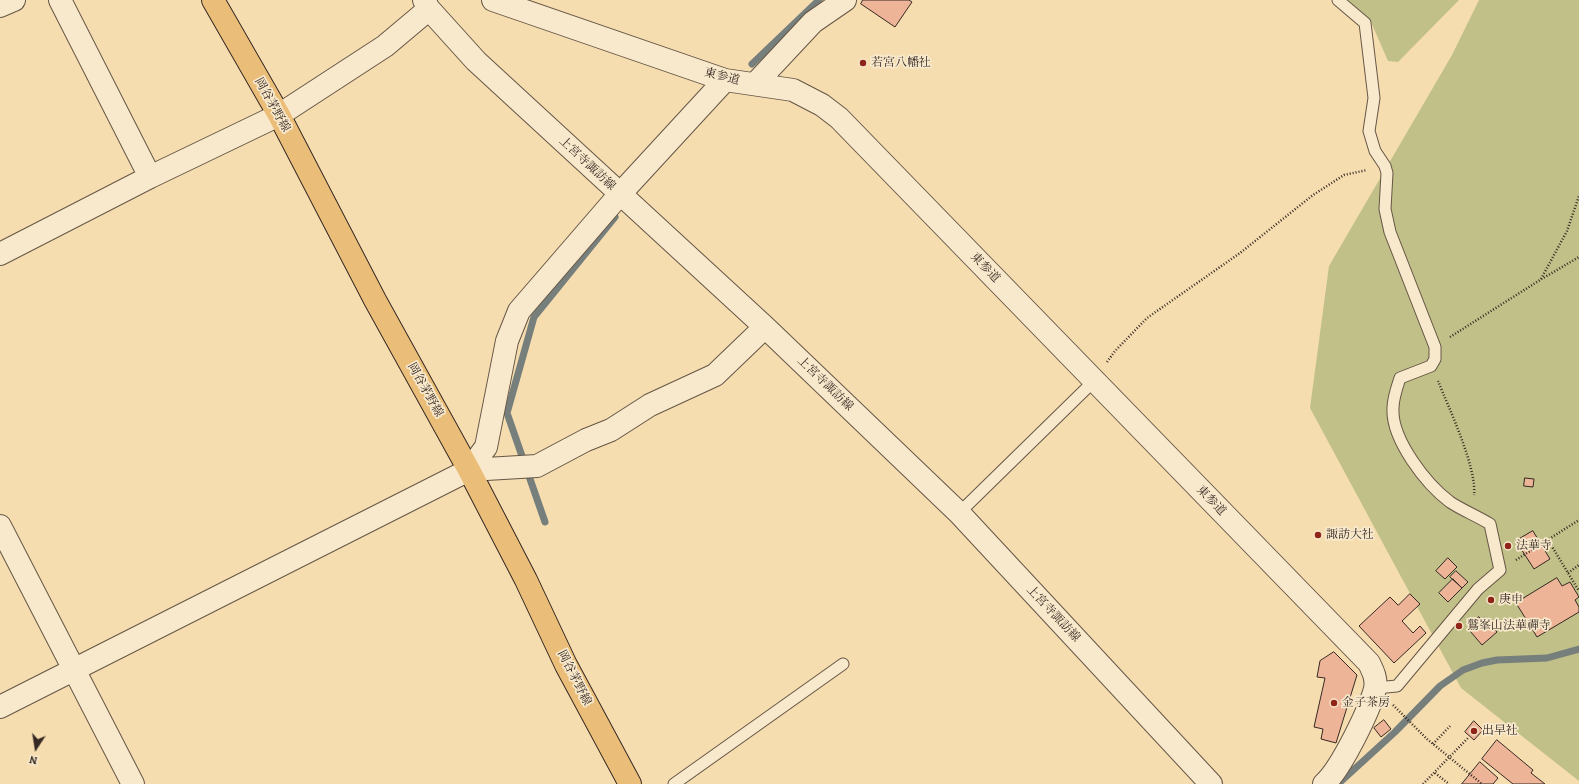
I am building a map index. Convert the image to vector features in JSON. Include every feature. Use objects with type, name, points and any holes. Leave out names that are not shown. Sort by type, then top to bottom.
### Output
[{"type":"main road","name":"岡谷茅野線","points":[[213,0],[279,115],[374,300],[470,470],[526,580],[566,665],[630,784]]},
{"type":"street","points":[[0,6],[14,0]]},
{"type":"street","points":[[60,0],[150,177]]},
{"type":"street","name":"東参道","points":[[493,0],[725,80],[793,90],[822,105],[839,118],[1369,663],[1375,676],[1375,688]]},
{"type":"street","points":[[755,84],[813,22],[846,0]]},
{"type":"street","points":[[0,254],[150,177],[279,115],[385,46],[426,4]]},
{"type":"street","name":"上宮寺諏訪線","points":[[426,4],[476,61],[764,327],[959,513],[1211,784]]},
{"type":"street","points":[[470,470],[486,446],[507,341],[519,311],[620,194],[725,80]]},
{"type":"street","points":[[0,707],[470,470],[537,466],[586,440],[611,430],[650,405],[715,375],[764,327]]},
{"type":"street","points":[[0,526],[133,784]]},
{"type":"street","points":[[1324,784],[1329,780],[1347,752],[1375,688]]},
{"type":"lane","points":[[1338,0],[1365,23],[1374,98],[1369,131],[1375,151],[1385,166],[1387,174],[1386,210],[1390,232],[1436,347],[1435,359],[1432,366],[1400,378],[1392,409],[1399,438],[1419,472],[1450,502],[1490,524],[1500,570],[1478,589],[1397,686],[1375,688]]},
{"type":"lane","points":[[959,513],[1094,381]]},
{"type":"lane","points":[[674,784],[843,664]]},
{"type":"path","points":[[1094,381],[1115,351],[1147,318],[1240,252],[1313,195],[1344,175],[1385,166]]},
{"type":"path","points":[[1540,280],[1567,231],[1579,196]]},
{"type":"path","points":[[1436,347],[1540,280],[1579,257]]},
{"type":"path","points":[[1432,366],[1456,424],[1475,484],[1472,513]]},
{"type":"path","points":[[1500,570],[1579,520]]},
{"type":"path","points":[[1548,540],[1579,591]]},
{"type":"path","points":[[1568,573],[1579,565]]},
{"type":"path","points":[[1395,707],[1433,744],[1482,784]]},
{"type":"path","points":[[1433,744],[1450,726]]},
{"type":"path","points":[[1423,784],[1468,738]]},
{"type":"path","points":[[1435,772],[1449,784]]},
{"type":"green space","points":[[1348,0],[1459,0],[1398,62],[1388,61],[1371,22]]},
{"type":"green space","points":[[1479,0],[1579,0],[1579,781],[1461,688],[1310,408],[1329,266],[1452,55]]},
{"type":"building","points":[[863,0],[909,0],[912,2],[895,27],[861,4]]},
{"type":"building","points":[[1525,478],[1534,479],[1533,487],[1524,486]]},
{"type":"building","points":[[1533,531],[1550,559],[1534,569],[1516,541]]},
{"type":"building","points":[[1448,558],[1457,567],[1445,579],[1436,571]]},
{"type":"building","points":[[1456,571],[1468,582],[1462,588],[1450,577]]},
{"type":"building","points":[[1557,578],[1562,586],[1570,582],[1579,597],[1575,600],[1579,607],[1579,612],[1537,637],[1516,603]]},
{"type":"building","points":[[1453,579],[1462,588],[1448,602],[1439,593]]},
{"type":"building","points":[[1410,594],[1420,604],[1402,621],[1413,633],[1420,626],[1426,633],[1394,663],[1359,626],[1390,597],[1398,605]]},
{"type":"building","points":[[1479,617],[1481,620],[1485,617],[1497,632],[1482,645],[1470,631],[1473,628],[1470,624]]},
{"type":"building","name":"金子茶房","points":[[1334,652],[1357,675],[1336,743],[1321,739],[1323,729],[1314,727],[1325,678],[1317,677],[1320,661]]},
{"type":"building","points":[[1384,720],[1391,729],[1381,737],[1374,728]]},
{"type":"building","name":"出早社","points":[[1474,721],[1483,730],[1474,740],[1465,732]]},
{"type":"building","points":[[1497,740],[1533,770],[1531,773],[1545,784],[1513,784],[1482,759]]},
{"type":"building","points":[[1480,762],[1498,778],[1493,784],[1462,784]]},
{"type":"waterway","points":[[752,64],[819,0]]},
{"type":"waterway","points":[[545,522],[507,413],[534,317],[615,217]]},
{"type":"waterway","points":[[1338,784],[1395,732],[1440,686],[1463,670],[1482,663],[1497,660],[1547,658],[1579,649]]},
{"type":"place","name":"若宮八幡社","points":[[863,63]]},
{"type":"place","name":"諏訪大社","points":[[1318,535]]},
{"type":"place","name":"法華寺","points":[[1508,546]]},
{"type":"place","name":"庚申","points":[[1491,600]]},
{"type":"place","name":"鷲峯山法華禪寺","points":[[1459,626]]},
{"type":"place","name":"金子茶房","points":[[1334,703]]},
{"type":"place","name":"出早社","points":[[1474,731]]}]
